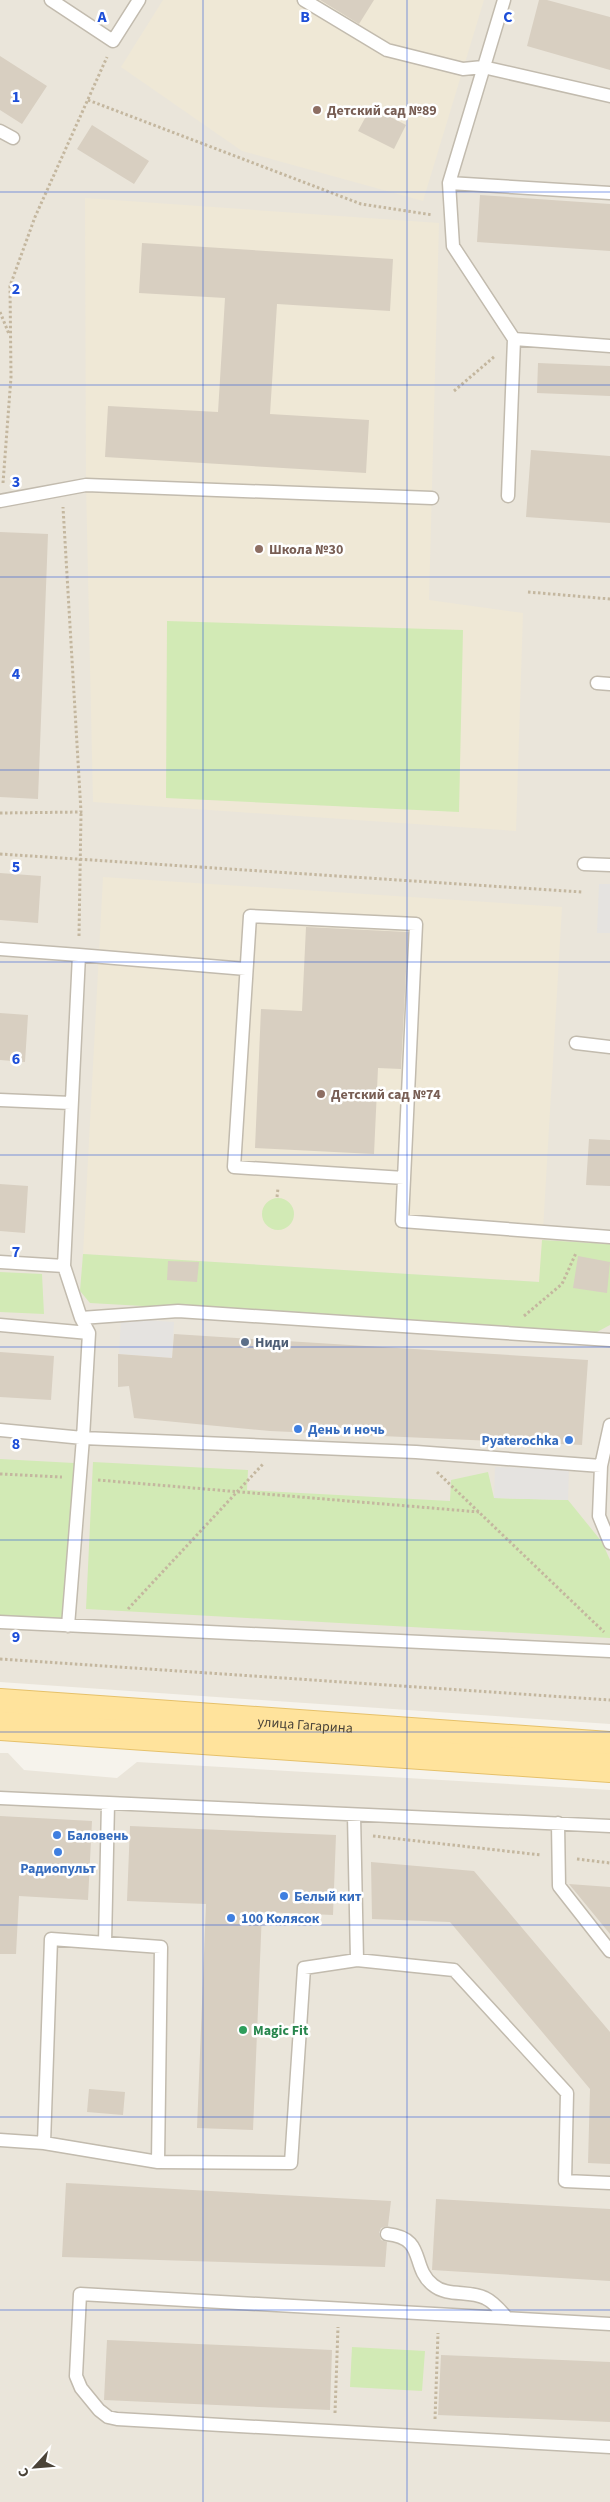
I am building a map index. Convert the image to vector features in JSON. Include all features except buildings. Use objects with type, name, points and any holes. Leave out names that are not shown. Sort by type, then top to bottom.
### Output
[{"type":"main road","name":"улица Гагарина","points":[[0,1703],[610,1746]]},
{"type":"main road","name":"улица Гагарина","points":[[0,1726],[610,1768]]},
{"type":"lane","points":[[51,0],[113,41],[139,0]]},
{"type":"lane","points":[[304,0],[387,50],[463,69],[483,67],[610,96]]},
{"type":"lane","points":[[504,0],[449,183],[453,246],[514,339],[508,496]]},
{"type":"lane","points":[[0,131],[14,138]]},
{"type":"lane","points":[[449,183],[610,193]]},
{"type":"lane","points":[[514,339],[610,346]]},
{"type":"lane","points":[[1,501],[86,485],[432,498]]},
{"type":"lane","points":[[597,683],[610,684]]},
{"type":"lane","points":[[584,864],[610,866]]},
{"type":"lane","points":[[404,1178],[234,1168],[250,916],[416,924],[402,1221],[610,1237]]},
{"type":"lane","points":[[0,950],[79,954],[246,969]]},
{"type":"lane","points":[[68,1626],[83,1438],[89,1333],[81,1318],[64,1266],[79,954]]},
{"type":"lane","points":[[576,1043],[610,1046]]},
{"type":"lane","points":[[0,1100],[71,1103]]},
{"type":"lane","points":[[0,1262],[64,1266]]},
{"type":"lane","points":[[81,1318],[178,1311],[610,1340]]},
{"type":"lane","points":[[0,1326],[89,1333]]},
{"type":"lane","points":[[610,1425],[601,1466],[604,1516],[610,1543]]},
{"type":"lane","points":[[0,1430],[83,1438],[416,1452],[601,1466]]},
{"type":"lane","points":[[0,1622],[610,1651]]},
{"type":"lane","points":[[0,1798],[610,1826]]},
{"type":"lane","points":[[105,1943],[108,1803]]},
{"type":"lane","points":[[354,1815],[357,1960]]},
{"type":"lane","points":[[558,1823],[559,1886],[610,1951]]},
{"type":"lane","points":[[44,2143],[51,1939],[162,1947],[158,2162]]},
{"type":"lane","points":[[0,2140],[44,2143],[158,2162],[291,2163],[304,1968],[357,1960],[454,1970],[567,2093],[565,2181],[610,2183]]},
{"type":"lane","points":[[388,2234],[400,2236],[410,2242],[425,2275],[433,2285],[443,2291],[487,2298],[507,2318]]},
{"type":"lane","points":[[610,2324],[80,2294],[76,2367],[76,2376],[81,2388],[99,2410],[108,2417],[610,2447]]},
{"type":"path","points":[[1,501],[11,377],[10,286],[35,217],[113,41]]},
{"type":"path","points":[[88,100],[361,204],[451,217]]},
{"type":"path","points":[[0,312],[11,337]]},
{"type":"path","points":[[454,391],[514,339]]},
{"type":"path","points":[[62,489],[81,812],[79,954]]},
{"type":"path","points":[[528,592],[610,599]]},
{"type":"path","points":[[0,813],[81,812]]},
{"type":"path","points":[[0,854],[582,892]]},
{"type":"path","points":[[504,1333],[562,1284],[584,1234]]},
{"type":"path","points":[[111,1627],[281,1445]]},
{"type":"path","points":[[416,1452],[610,1638]]},
{"type":"path","points":[[0,1474],[80,1478],[479,1512]]},
{"type":"path","points":[[0,1660],[610,1700]]},
{"type":"path","points":[[355,1834],[610,1862]]},
{"type":"path","points":[[334,2431],[339,2309]]},
{"type":"path","points":[[434,2437],[439,2314]]},
{"type":"shaded area","points":[[0,0],[610,0],[610,1724],[0,1682]]},
{"type":"shaded area","name":"Детский сад №89","points":[[163,0],[484,0],[423,201],[242,151],[121,67]]},
{"type":"shaded area","name":"Школа №30","points":[[85,198],[439,223],[429,600],[523,613],[516,831],[93,802],[86,485]]},
{"type":"shaded area","name":"Детский сад №74","points":[[103,877],[562,907],[540,1282],[83,1254]]},
{"type":"shaded area","points":[[599,884],[610,884],[610,933],[597,933]]},
{"type":"shaded area","points":[[121,1318],[174,1322],[172,1358],[119,1354]]},
{"type":"shaded area","points":[[495,1467],[569,1469],[568,1500],[494,1498]]},
{"type":"shaded area","points":[[0,1753],[8,1753],[24,1770],[117,1778],[137,1762],[610,1790],[610,2502],[0,2502]]},
{"type":"green space","points":[[167,621],[463,630],[459,812],[166,798]]},
{"type":"green space","points":[[278,1198],[290,1202],[294,1214],[290,1226],[278,1230],[266,1226],[262,1214],[266,1202]]},
{"type":"green space","points":[[542,1240],[610,1244],[610,1325],[597,1332],[90,1303],[80,1291],[83,1254],[539,1282]]},
{"type":"green space","points":[[0,1272],[42,1274],[44,1314],[0,1312]]},
{"type":"green space","points":[[0,1459],[74,1463],[67,1621],[0,1617]]},
{"type":"green space","points":[[93,1462],[248,1470],[247,1490],[450,1501],[451,1480],[488,1472],[494,1498],[568,1500],[602,1542],[610,1560],[610,1638],[86,1609]]},
{"type":"green space","points":[[352,2347],[425,2351],[422,2391],[350,2387]]},
{"type":"place","name":"Детский сад №89","points":[[317,110]]},
{"type":"place","name":"Школа №30","points":[[259,549]]},
{"type":"place","name":"Детский сад №74","points":[[321,1094]]},
{"type":"place","name":"Ниди","points":[[245,1342]]},
{"type":"place","name":"День и ночь","points":[[298,1429]]},
{"type":"place","name":"Pyaterochka","points":[[569,1440]]},
{"type":"place","name":"Баловень","points":[[57,1835]]},
{"type":"place","name":"Радиопульт","points":[[58,1852]]},
{"type":"place","name":"Белый кит","points":[[284,1896]]},
{"type":"place","name":"100 Колясок","points":[[231,1918]]},
{"type":"place","name":"Magic Fit","points":[[243,2030]]}]
